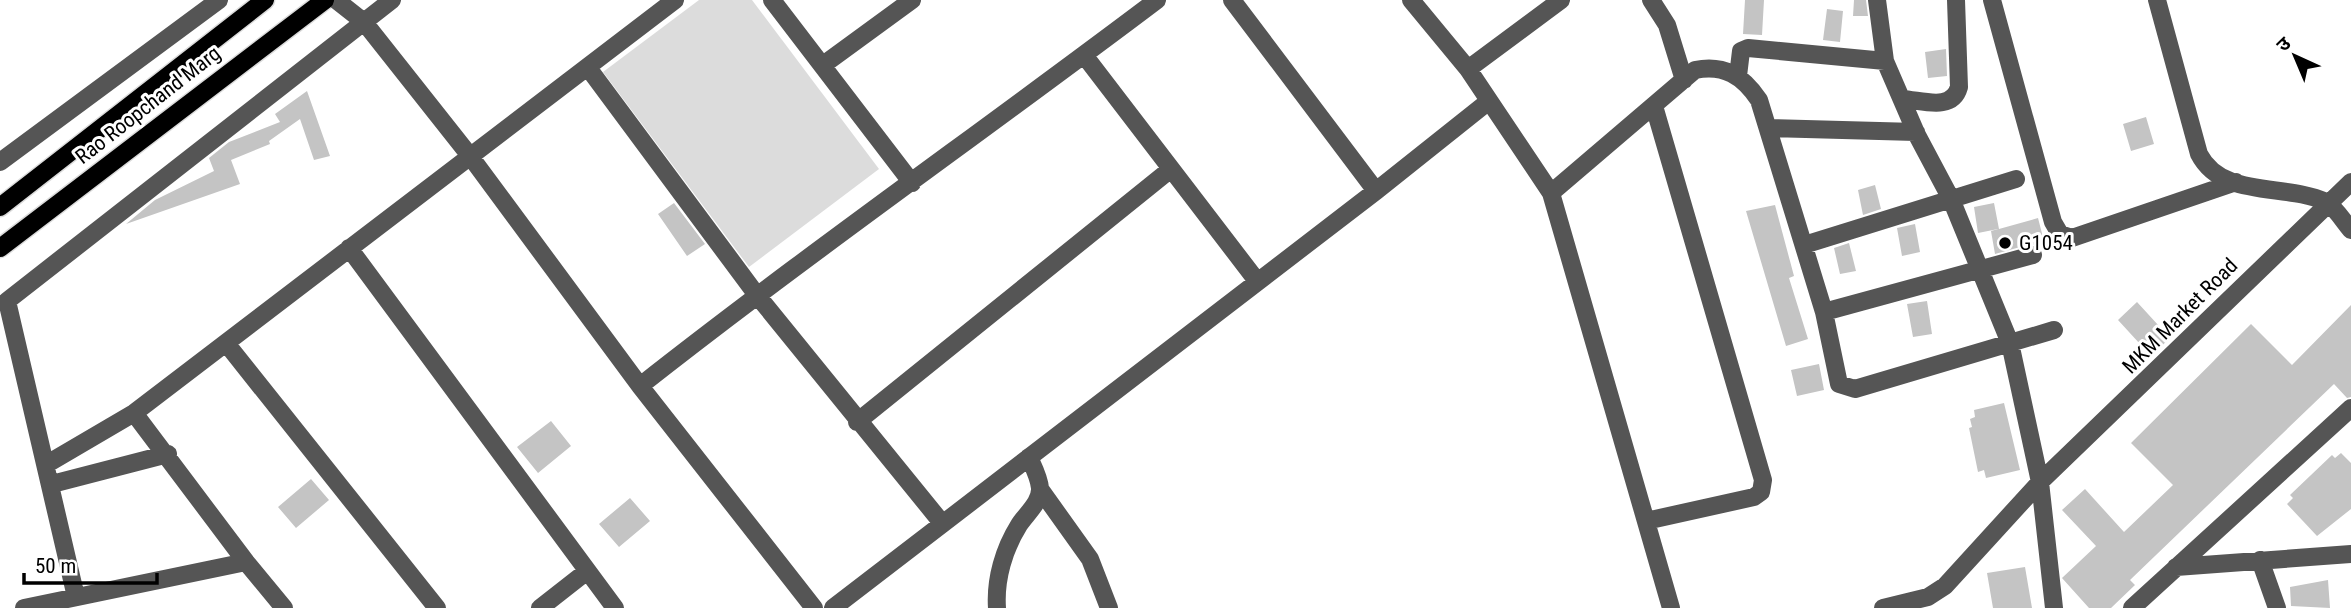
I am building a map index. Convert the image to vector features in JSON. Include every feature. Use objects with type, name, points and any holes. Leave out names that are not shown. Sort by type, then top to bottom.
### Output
[{"type":"main road","name":"Rao Roopchand Marg","points":[[0,206],[265,0]]},
{"type":"main road","name":"Rao Roopchand Marg","points":[[0,247],[325,0]]},
{"type":"street","points":[[0,162],[219,0]]},
{"type":"street","points":[[335,0],[364,22],[470,156],[640,386],[814,608]]},
{"type":"street","points":[[76,597],[52,484],[3,304],[392,0]]},
{"type":"street","points":[[47,464],[134,412],[470,156],[589,69],[675,0]]},
{"type":"street","points":[[772,0],[912,183]]},
{"type":"street","points":[[823,65],[912,0]]},
{"type":"street","points":[[640,386],[756,294],[912,183],[1157,0]]},
{"type":"street","points":[[1233,0],[1376,191]]},
{"type":"street","points":[[1411,0],[1468,69],[1551,193],[1671,608]]},
{"type":"street","points":[[1468,69],[1562,0]]},
{"type":"street","points":[[1651,0],[1667,25],[1684,80]]},
{"type":"street","points":[[1877,0],[1885,61],[1916,132],[1951,199],[2010,343],[2040,482],[2054,608]]},
{"type":"street","points":[[1902,99],[1950,102],[1957,95],[1956,0]]},
{"type":"street","points":[[1992,0],[2053,222],[2060,234],[2071,238],[2236,182]]},
{"type":"street","points":[[2157,0],[2199,154],[2214,175],[2327,202],[2351,230]]},
{"type":"street","points":[[1738,76],[1741,51],[1748,48],[1885,61]]},
{"type":"street","points":[[1084,55],[1257,281]]},
{"type":"street","points":[[1551,193],[1695,70],[1709,67],[1738,76],[1759,100],[1824,312],[1836,377],[1847,389],[1855,389],[2054,330]]},
{"type":"street","points":[[589,69],[756,294],[857,422],[942,523]]},
{"type":"street","points":[[833,608],[1376,191],[1489,101]]},
{"type":"street","points":[[1646,521],[1754,497],[1761,492],[1763,480],[1654,106]]},
{"type":"street","points":[[1768,128],[1916,132]]},
{"type":"street","points":[[857,422],[1171,169]]},
{"type":"street","points":[[1804,245],[2016,179]]},
{"type":"street","name":"MKM Market Road","points":[[1883,608],[1928,597],[1945,586],[2040,482],[2133,396],[2327,202],[2351,182]]},
{"type":"street","points":[[349,248],[615,608]]},
{"type":"street","points":[[1824,312],[2033,256]]},
{"type":"street","points":[[226,343],[437,608]]},
{"type":"street","points":[[2132,608],[2148,602],[2176,567],[2351,408]]},
{"type":"street","points":[[134,412],[168,454],[246,562],[284,608]]},
{"type":"street","points":[[52,484],[168,454]]},
{"type":"street","points":[[1029,457],[1040,489],[1090,559],[1109,608]]},
{"type":"street","points":[[997,608],[996,590],[1006,552],[1019,525],[1039,498],[1040,489]]},
{"type":"street","points":[[2176,567],[2351,554]]},
{"type":"street","points":[[2260,560],[2277,608]]},
{"type":"street","points":[[24,608],[246,562]]},
{"type":"street","points":[[540,608],[586,572]]},
{"type":"shaded area","points":[[699,0],[752,0],[879,169],[749,267],[603,72]]},
{"type":"building","points":[[1745,0],[1764,0],[1762,35],[1743,34]]},
{"type":"building","points":[[1854,0],[1866,0],[1868,16],[1853,16]]},
{"type":"building","points":[[1827,9],[1843,11],[1840,42],[1823,40]]},
{"type":"building","points":[[1946,49],[1947,76],[1928,78],[1925,52]]},
{"type":"building","points":[[307,91],[330,156],[314,160],[300,119],[269,141],[270,144],[231,160],[240,184],[126,224],[155,200],[214,171],[209,158],[229,142],[280,122],[275,114]]},
{"type":"building","points":[[2146,117],[2154,144],[2131,151],[2123,124]]},
{"type":"building","points":[[1875,185],[1881,209],[1863,215],[1858,190]]},
{"type":"building","points":[[674,203],[705,244],[687,256],[658,214]]},
{"type":"building","points":[[1994,203],[1999,229],[2038,218],[2046,249],[2031,244],[1995,254],[1991,231],[1998,229],[1978,233],[1974,207]]},
{"type":"building","points":[[1775,205],[1794,276],[1789,278],[1808,339],[1786,346],[1746,211]]},
{"type":"building","points":[[1915,224],[1920,252],[1902,256],[1897,228]]},
{"type":"building","points":[[1849,243],[1856,271],[1840,274],[1834,248]]},
{"type":"building","points":[[1927,301],[1932,334],[1913,337],[1907,304]]},
{"type":"building","points":[[2137,302],[2170,338],[2151,356],[2118,320]]},
{"type":"building","points":[[2351,305],[2351,397],[2347,398],[2334,384],[2130,580],[2135,585],[2111,608],[2089,608],[2062,578],[2096,546],[2062,510],[2085,489],[2124,532],[2173,485],[2131,443],[2251,324],[2292,365]]},
{"type":"building","points":[[1819,364],[1824,390],[1797,396],[1791,370]]},
{"type":"building","points":[[2004,403],[2020,470],[1986,478],[1984,470],[1978,472],[1969,428],[1972,427],[1970,419],[1975,417],[1974,410]]},
{"type":"building","points":[[551,421],[571,446],[538,473],[517,447]]},
{"type":"building","points":[[2341,453],[2351,463],[2351,509],[2317,536],[2287,504],[2293,498],[2290,495],[2332,455],[2335,458]]},
{"type":"building","points":[[311,479],[329,500],[296,528],[278,507]]},
{"type":"building","points":[[630,498],[650,521],[619,547],[599,524]]},
{"type":"building","points":[[2025,567],[2032,608],[1993,608],[1987,573]]},
{"type":"building","points":[[2328,580],[2330,608],[2291,606],[2290,587]]},
{"type":"place","name":"G1054","points":[[2005,243]]}]
